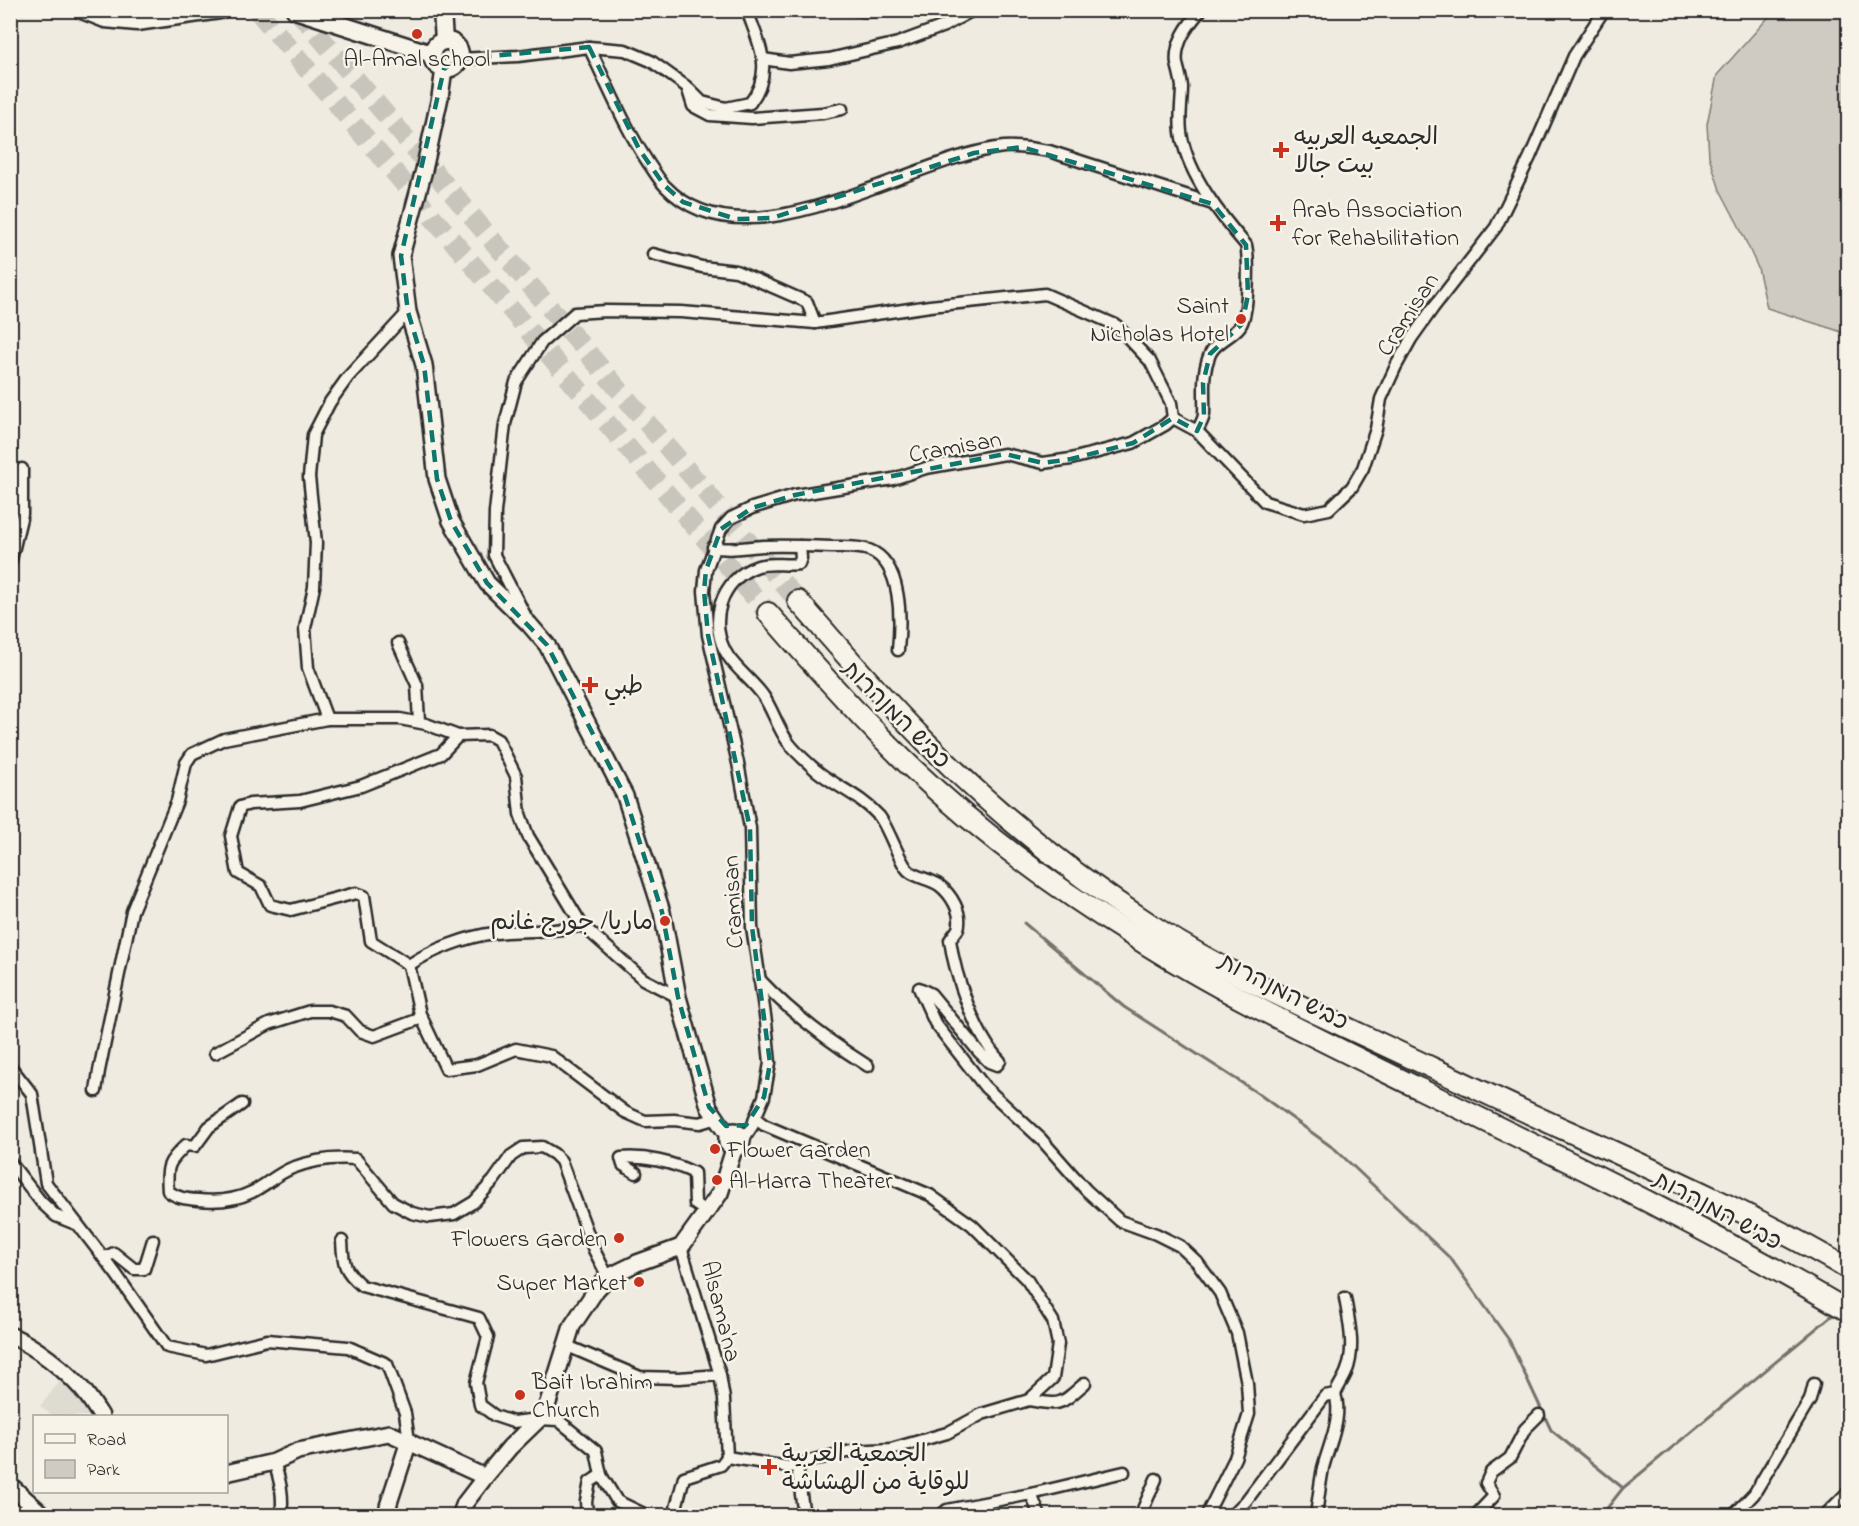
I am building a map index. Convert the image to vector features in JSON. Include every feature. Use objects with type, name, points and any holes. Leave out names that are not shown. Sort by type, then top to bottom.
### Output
[{"type":"highway","name":"כביש המנהרות","points":[[798,601],[900,715],[957,773],[1022,830],[1102,892],[1159,930],[1261,987],[1735,1208],[1799,1240],[1848,1269]]},
{"type":"highway","name":"כביש המנהרות","points":[[768,613],[824,678],[912,768],[983,829],[1076,899],[1132,936],[1262,1011],[1593,1174],[1771,1266],[1848,1311]]},
{"type":"main road","points":[[82,10],[105,19],[137,22],[220,10]]},
{"type":"main road","points":[[295,10],[432,54]]},
{"type":"main road","points":[[442,10],[444,41]]},
{"type":"main road","points":[[444,41],[451,41],[457,46],[460,54],[455,66],[444,69],[436,65],[432,54],[435,45],[444,41]]},
{"type":"street","points":[[459,59],[518,56],[589,47],[625,50],[651,61],[687,87],[702,102],[726,108],[750,103],[759,91],[763,74],[763,59],[747,10]]},
{"type":"street","points":[[763,59],[789,63],[829,59],[898,43],[944,26],[973,10]]},
{"type":"street","points":[[1197,431],[1204,416],[1203,383],[1210,354],[1242,324],[1248,295],[1246,244],[1213,204],[1196,174],[1182,138],[1181,78],[1177,62],[1179,46],[1186,27],[1201,10]]},
{"type":"street","name":"Cramisan","points":[[734,1130],[764,1098],[770,1063],[752,927],[750,828],[738,763],[708,635],[704,591],[706,570],[721,529],[731,518],[752,508],[795,495],[893,479],[926,468],[1005,454],[1043,463],[1071,459],[1133,442],[1165,425],[1173,418],[1197,431],[1265,502],[1304,514],[1329,509],[1352,487],[1363,468],[1376,429],[1382,399],[1396,366],[1411,339],[1433,308],[1496,227],[1530,157],[1574,56],[1604,10]]},
{"type":"street","points":[[589,47],[639,149],[664,185],[683,202],[710,214],[736,219],[772,218],[836,200],[974,153],[1022,147],[1049,151],[1213,204]]},
{"type":"street","points":[[444,69],[429,149],[401,255],[408,312],[424,365],[437,479],[451,521],[487,583],[547,645],[625,796],[662,912],[678,997],[709,1107],[734,1130]]},
{"type":"street","points":[[687,87],[693,106],[710,115],[753,118],[823,113],[842,109]]},
{"type":"street","points":[[653,254],[702,267],[735,271],[746,275],[807,302],[815,323]]},
{"type":"street","points":[[529,624],[494,555],[495,512],[505,424],[516,381],[542,342],[575,314],[606,311],[681,312],[815,323],[930,306],[1045,294],[1116,325],[1150,361],[1171,403],[1173,418]]},
{"type":"street","points":[[327,719],[308,668],[305,628],[314,587],[316,543],[309,477],[313,435],[330,402],[348,377],[408,312]]},
{"type":"street","points":[[10,564],[22,514],[22,469]]},
{"type":"street","points":[[800,546],[799,564],[756,567],[728,587],[721,599],[720,639],[729,657],[764,697],[787,741],[818,772],[860,798],[880,817],[909,872],[939,885],[955,903],[958,928],[950,940],[952,956],[973,1017],[991,1052],[1000,1061],[997,1065],[989,1062],[931,994],[919,988],[935,1023],[985,1087],[1041,1139],[1086,1190],[1120,1221],[1156,1234],[1180,1246],[1197,1262],[1220,1293],[1237,1333],[1247,1383],[1249,1414],[1235,1458],[1206,1515]]},
{"type":"street","points":[[713,547],[728,550],[800,546],[869,550],[880,557],[893,578],[900,616],[898,650]]},
{"type":"street","points":[[398,643],[417,685],[419,722]]},
{"type":"street","points":[[96,1091],[132,911],[177,801],[186,763],[192,754],[224,739],[327,719],[400,719],[419,722],[458,736],[489,735],[498,740],[516,776],[520,814],[528,836],[582,925],[643,979],[678,997]]},
{"type":"street","points":[[458,736],[441,754],[361,786],[300,801],[250,804],[240,807],[231,836],[238,873],[261,886],[270,904],[291,910],[356,892],[364,896],[371,941],[409,964],[422,1018],[446,1069],[477,1065],[516,1048],[551,1056],[625,1112],[645,1121],[674,1120],[734,1130],[764,1125],[930,1195],[972,1225],[1027,1280],[1053,1321],[1058,1344],[1053,1378],[1029,1400],[982,1414],[947,1433],[891,1449],[851,1451],[788,1467],[727,1457]]},
{"type":"street","points":[[409,964],[427,953],[493,933],[568,929],[582,925]]},
{"type":"street","points":[[759,978],[774,995],[824,1037],[868,1066]]},
{"type":"street","points":[[215,1053],[269,1024],[310,1011],[329,1011],[346,1016],[360,1031],[374,1036],[422,1018]]},
{"type":"street","points":[[10,1066],[32,1094],[46,1183],[104,1258],[167,1347],[206,1355],[267,1340],[348,1347],[387,1364],[405,1413],[409,1441],[388,1506],[392,1515]]},
{"type":"street","points":[[242,1104],[209,1127],[195,1146],[186,1145],[170,1161],[166,1172],[168,1191],[175,1197],[226,1201],[252,1193],[294,1167],[324,1158],[341,1158],[356,1160],[393,1203],[412,1213],[430,1217],[454,1214],[474,1202],[511,1156],[523,1148],[542,1147],[561,1161],[594,1250],[608,1277],[596,1290],[572,1326],[547,1406],[539,1419],[510,1447],[485,1477],[465,1503],[460,1515]]},
{"type":"street","name":"Alsama'na","points":[[608,1277],[637,1263],[681,1247],[720,1193],[734,1130]]},
{"type":"street","points":[[636,1173],[623,1165],[621,1158],[641,1158],[678,1165],[694,1173],[695,1204],[707,1212]]},
{"type":"street","points":[[10,1162],[41,1202],[56,1216],[77,1224]]},
{"type":"street","points":[[104,1258],[114,1253],[134,1269],[144,1269],[153,1240]]},
{"type":"street","points":[[342,1241],[342,1260],[350,1276],[362,1286],[479,1318],[488,1337],[476,1383],[480,1405],[495,1416],[513,1422],[539,1419],[558,1420],[596,1451],[601,1475],[616,1501],[648,1515]]},
{"type":"street","name":"Alsama'na","points":[[565,1345],[640,1377],[679,1378],[720,1375],[681,1247]]},
{"type":"street","points":[[1316,1515],[1324,1468],[1339,1406],[1335,1394],[1351,1357],[1351,1330],[1345,1298]]},
{"type":"street","points":[[10,1335],[26,1342],[66,1374],[82,1389],[100,1415]]},
{"type":"street","points":[[674,1515],[684,1477],[721,1465],[727,1457],[724,1399],[720,1375]]},
{"type":"street","points":[[1029,1400],[1059,1403],[1085,1383]]},
{"type":"street","points":[[1733,1515],[1754,1494],[1810,1400],[1814,1384]]},
{"type":"street","points":[[1231,1515],[1246,1501],[1325,1396],[1335,1394]]},
{"type":"street","points":[[1475,1515],[1494,1496],[1486,1483],[1491,1472],[1510,1458],[1525,1429],[1539,1415]]},
{"type":"street","points":[[228,1473],[274,1462],[298,1451],[389,1432],[485,1477]]},
{"type":"street","points":[[274,1462],[281,1483],[283,1501],[280,1515]]},
{"type":"street","points":[[797,1466],[804,1515]]},
{"type":"street","points":[[940,1515],[947,1510],[1031,1494],[1124,1472]]},
{"type":"street","points":[[587,1515],[586,1501],[590,1482],[601,1475]]},
{"type":"street","points":[[1140,1515],[1156,1479]]},
{"type":"street","points":[[10,1485],[44,1515]]},
{"type":"street","points":[[1824,1515],[1848,1492]]},
{"type":"street","points":[[1031,1494],[1040,1515]]},
{"type":"highlighted area","points":[[589,47],[639,149],[664,185],[683,202],[736,219],[772,218],[974,153],[1022,147],[1213,204],[1246,245],[1248,295],[1242,324],[1210,354],[1203,383],[1204,416],[1197,431],[1173,418],[1133,443],[1071,459],[1043,463],[1005,454],[795,495],[752,508],[721,529],[706,570],[704,591],[708,635],[750,828],[752,927],[770,1063],[764,1097],[746,1125],[726,1126],[709,1107],[678,997],[662,912],[625,796],[547,645],[487,583],[451,521],[437,479],[424,365],[408,312],[401,256],[444,69],[459,59]]},
{"type":"shaded area","points":[[66,1374],[91,1415],[52,1415],[40,1406]]},
{"type":"green space","points":[[842,11],[899,11],[885,16],[863,18]]},
{"type":"green space","points":[[1774,11],[1848,11],[1848,339],[1842,332],[1767,308],[1758,268],[1720,190],[1709,156],[1707,124],[1717,75]]},
{"type":"waterway","points":[[1024,923],[1124,1007],[1256,1092],[1336,1150],[1451,1259],[1509,1340],[1551,1430],[1623,1488]]},
{"type":"waterway","points":[[1601,1516],[1623,1488],[1835,1313]]},
{"type":"tunnel","points":[[257,10],[768,613]]},
{"type":"tunnel","points":[[297,10],[798,601]]},
{"type":"place","name":"Al-Amal school","points":[[417,34]]},
{"type":"place","name":"الجمعيه العربيه بيت جالا","points":[[1281,150]]},
{"type":"place","name":"Arab Association for Rehabilitation","points":[[1278,223]]},
{"type":"place","name":"Saint Nicholas Hotel","points":[[1241,319]]},
{"type":"place","name":"طبي","points":[[590,685]]},
{"type":"place","name":"ماريا/ جورج غانم","points":[[665,921]]},
{"type":"place","name":"Flower Garden","points":[[715,1149]]},
{"type":"place","name":"Al-Harra Theater","points":[[717,1180]]},
{"type":"place","name":"Flowers Garden","points":[[619,1238]]},
{"type":"place","name":"Super Market","points":[[639,1282]]},
{"type":"place","name":"Bait Ibrahim Church","points":[[520,1395]]},
{"type":"place","name":"الجمعية العربية للوقاية من الهشاشة","points":[[769,1467]]}]
